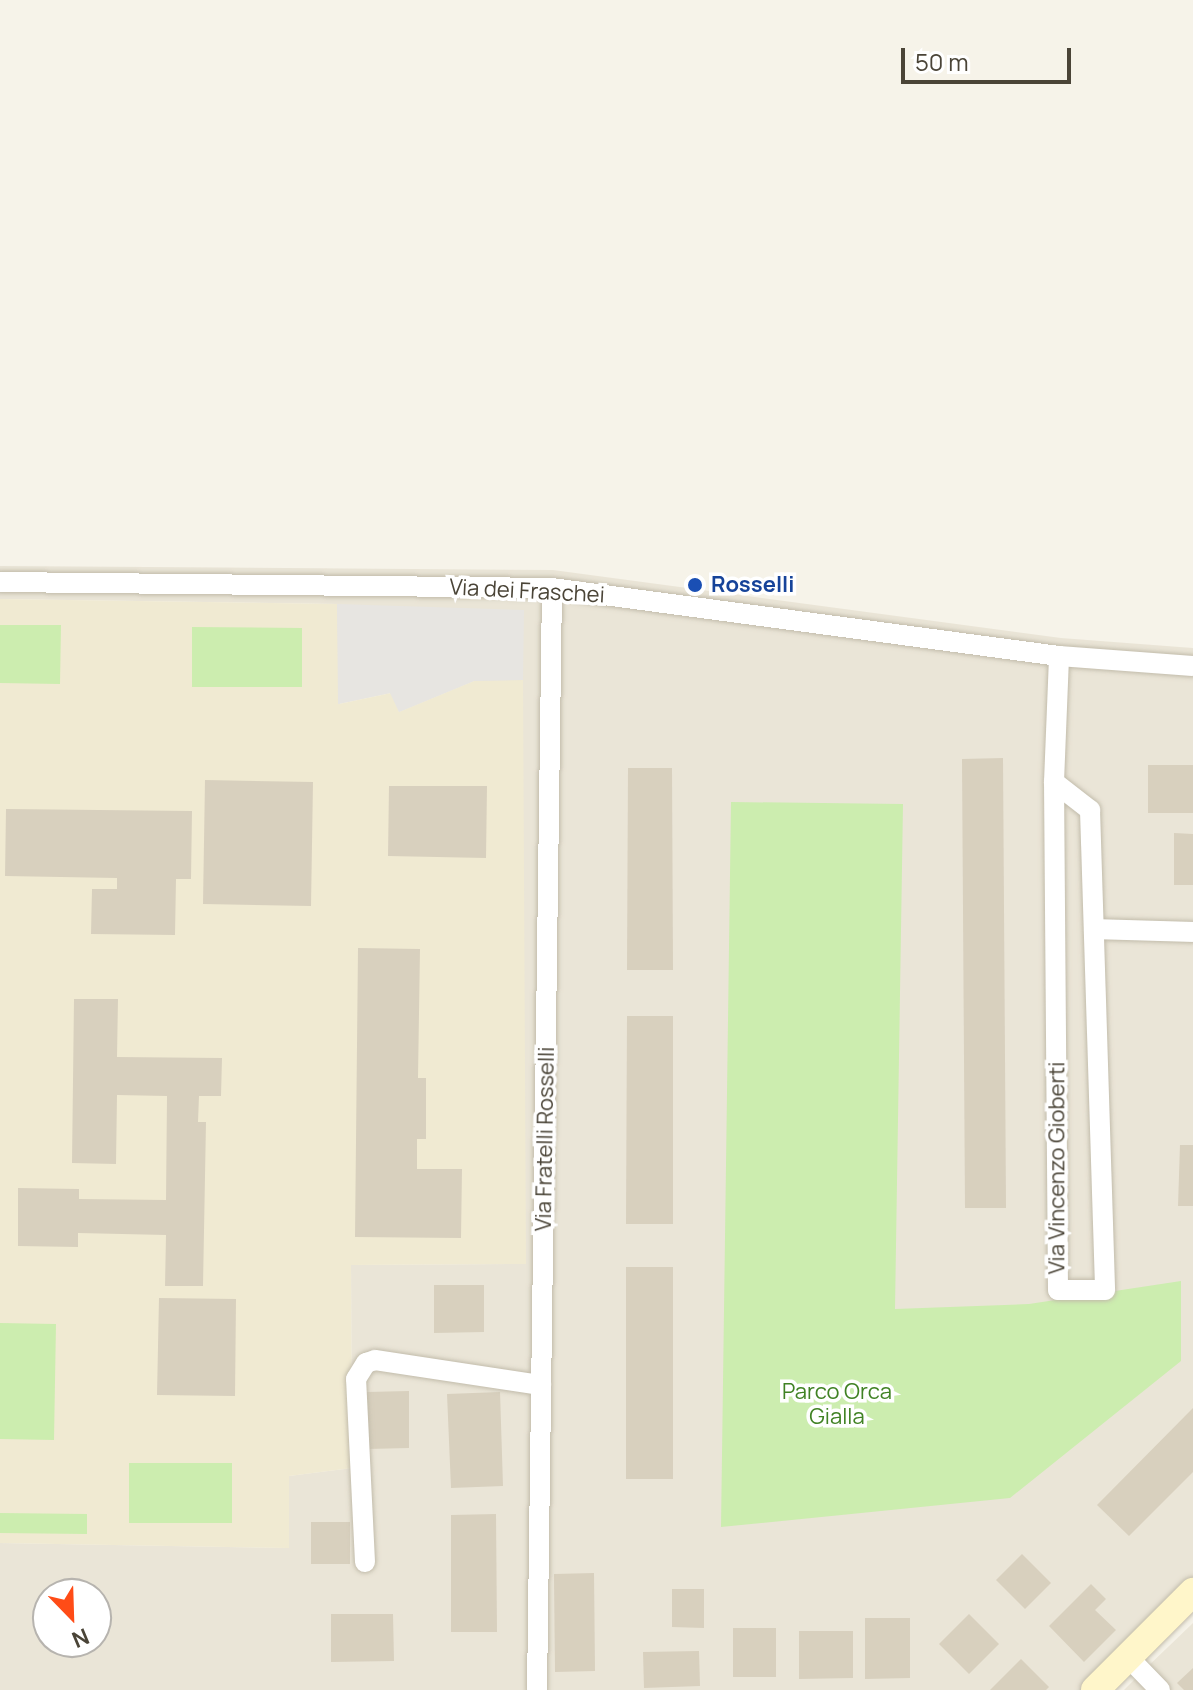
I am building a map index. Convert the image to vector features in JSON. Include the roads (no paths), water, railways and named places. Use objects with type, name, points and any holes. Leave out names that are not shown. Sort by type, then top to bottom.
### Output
[{"type":"street","name":"Via dei Fraschei","points":[[0,582],[552,588],[1059,656],[1193,666]]},
{"type":"street","name":"Via Fratelli Rosselli","points":[[537,1690],[552,588]]},
{"type":"street","name":"Via Vincenzo Gioberti","points":[[1054,782],[1090,810],[1105,1290],[1058,1290],[1054,782],[1059,656]]},
{"type":"street","points":[[1094,929],[1193,932]]},
{"type":"street","points":[[365,1562],[356,1379],[366,1363],[375,1360],[541,1385]]},
{"type":"street","points":[[1095,1690],[1193,1592]]},
{"type":"street","points":[[1128,1657],[1160,1690]]},
{"type":"place","name":"Rosselli","points":[[695,585]]},
{"type":"park label","name":"Parco Orca Gialla","points":[[837,1404]]}]
